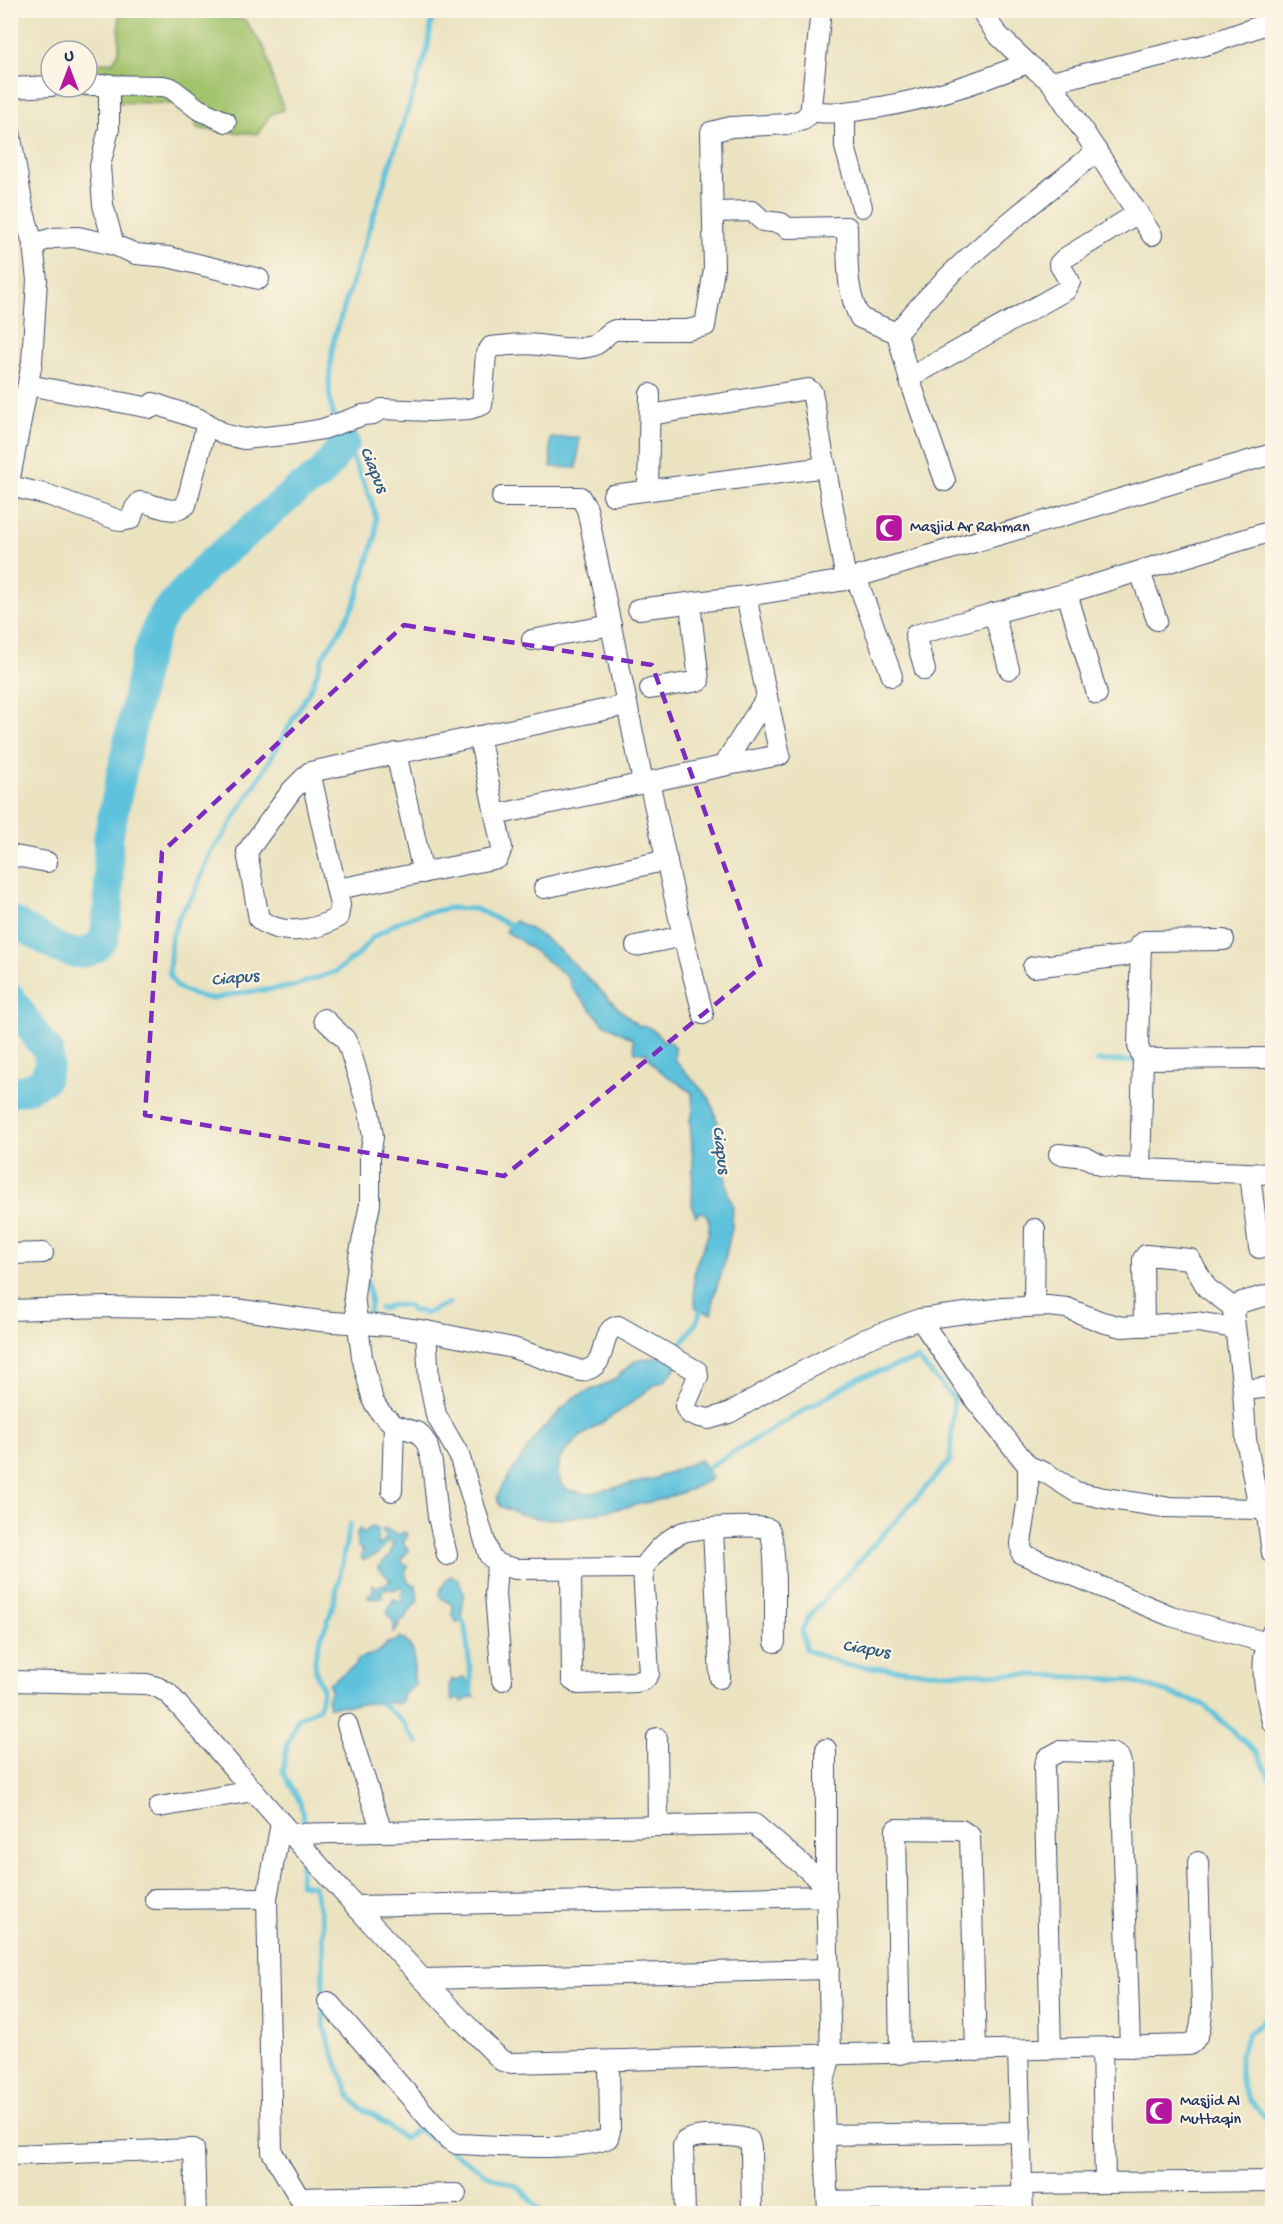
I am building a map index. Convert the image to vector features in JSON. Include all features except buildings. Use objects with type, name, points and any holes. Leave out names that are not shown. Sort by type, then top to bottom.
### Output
[{"type":"street","points":[[28,385],[151,408],[153,403],[182,412],[207,423],[226,435],[237,438],[294,434],[323,429],[373,414],[382,409],[431,411],[469,409],[482,405],[486,354],[491,347],[538,345],[558,349],[589,347],[597,344],[608,333],[615,330],[687,330],[705,326],[714,268],[711,132],[731,127],[803,120],[811,111],[821,10]]},
{"type":"street","points":[[981,10],[996,33],[1051,82],[1152,235]]},
{"type":"street","points":[[1051,82],[1209,44],[1272,22]]},
{"type":"street","points":[[811,111],[845,112],[919,100],[979,82],[1027,63]]},
{"type":"street","points":[[99,84],[171,88],[198,109],[226,122]]},
{"type":"street","points":[[109,84],[109,129],[100,166],[103,205],[114,245]]},
{"type":"street","points":[[10,88],[39,87]]},
{"type":"street","points":[[845,112],[845,147],[862,207]]},
{"type":"street","points":[[10,132],[23,208],[33,244],[36,280],[35,320],[28,385],[10,478]]},
{"type":"street","points":[[897,333],[926,300],[977,250],[1097,151]]},
{"type":"street","points":[[714,212],[752,211],[763,220],[781,222],[787,228],[847,227],[852,303],[860,318],[897,333]]},
{"type":"street","points":[[909,378],[1066,290],[1070,282],[1059,264],[1138,213]]},
{"type":"street","points":[[33,244],[53,238],[78,237],[114,245],[136,254],[168,257],[259,279]]},
{"type":"street","points":[[897,333],[909,378],[945,481]]},
{"type":"street","points":[[650,415],[808,389],[812,393],[851,578],[892,676]]},
{"type":"street","points":[[648,490],[650,394]]},
{"type":"street","points":[[10,486],[48,495],[121,521],[131,519],[140,502],[173,511],[180,510],[186,505],[207,423]]},
{"type":"street","points":[[638,609],[746,596],[851,578],[1272,454]]},
{"type":"street","points":[[613,495],[826,467]]},
{"type":"street","points":[[502,497],[580,497],[587,510],[627,705],[703,1014]]},
{"type":"street","points":[[925,670],[915,635],[1140,572],[1272,531]]},
{"type":"street","points":[[1140,572],[1157,620]]},
{"type":"street","points":[[1067,593],[1097,694]]},
{"type":"street","points":[[495,814],[780,755],[746,596]]},
{"type":"street","points":[[650,689],[699,681],[690,603]]},
{"type":"street","points":[[994,613],[1009,669]]},
{"type":"street","points":[[532,640],[610,625]]},
{"type":"street","points":[[723,766],[767,697]]},
{"type":"street","points":[[310,772],[340,905],[338,917],[326,925],[296,931],[267,925],[260,919],[247,852],[292,790],[310,772],[627,705]]},
{"type":"street","points":[[337,889],[498,858],[502,848],[478,736]]},
{"type":"street","points":[[396,753],[423,873]]},
{"type":"street","points":[[10,855],[47,862]]},
{"type":"street","points":[[544,888],[666,860]]},
{"type":"street","points":[[636,946],[683,936]]},
{"type":"street","points":[[1033,967],[1124,956],[1136,951],[1141,944],[1155,941],[1224,940]]},
{"type":"street","points":[[1140,1169],[1143,1059],[1138,1046],[1141,944]]},
{"type":"street","points":[[324,1019],[345,1039],[349,1047],[371,1121],[373,1137],[370,1156],[370,1204],[354,1296],[364,1365],[373,1401],[385,1419],[394,1425],[419,1432],[427,1444],[432,1463],[438,1517],[447,1555]]},
{"type":"street","points":[[1143,1059],[1272,1058]]},
{"type":"street","points":[[1059,1154],[1085,1157],[1108,1167],[1272,1174]]},
{"type":"street","points":[[1250,1174],[1259,1248]]},
{"type":"street","points":[[1034,1306],[1035,1229]]},
{"type":"street","points":[[10,1254],[43,1253]]},
{"type":"street","points":[[1144,1326],[1143,1259],[1146,1255],[1190,1259],[1207,1288],[1234,1308]]},
{"type":"street","points":[[1234,1308],[1242,1302],[1272,1294]]},
{"type":"street","points":[[10,1310],[68,1307],[214,1307],[320,1321],[426,1331],[513,1348],[581,1371],[592,1369],[596,1365],[608,1335],[615,1326],[658,1347],[697,1371],[686,1401],[687,1411],[697,1417],[709,1419],[729,1413],[790,1378],[898,1325],[959,1312],[1034,1306],[1067,1308],[1113,1325],[1197,1323],[1234,1328]]},
{"type":"street","points":[[1234,1308],[1234,1328],[1243,1390],[1249,1458],[1266,1508],[1272,1553]]},
{"type":"street","points":[[920,1319],[975,1400],[1028,1466],[1046,1473],[1076,1492],[1104,1498],[1164,1507],[1266,1508]]},
{"type":"street","points":[[426,1331],[429,1380],[436,1415],[459,1455],[483,1541],[496,1564],[516,1569],[643,1568]]},
{"type":"street","points":[[1243,1390],[1272,1387]]},
{"type":"street","points":[[392,1491],[394,1425]]},
{"type":"street","points":[[1028,1466],[1028,1498],[1021,1543],[1022,1554],[1171,1616],[1272,1638],[1266,1650],[1265,1668],[1272,1722]]},
{"type":"street","points":[[571,1569],[572,1680],[578,1684],[636,1682],[644,1680],[649,1674],[643,1568],[659,1548],[682,1533],[732,1527],[762,1527],[770,1531],[774,1567],[775,1642]]},
{"type":"street","points":[[713,1529],[720,1678]]},
{"type":"street","points":[[496,1564],[495,1594],[502,1680]]},
{"type":"street","points":[[10,1682],[133,1683],[157,1687],[168,1694],[356,1906],[502,2061],[512,2063],[1189,2045],[1195,2041],[1199,2032],[1202,2011],[1198,1862]]},
{"type":"street","points":[[346,1724],[382,1832]]},
{"type":"street","points":[[657,1738],[658,1826]]},
{"type":"street","points":[[826,1749],[826,1890],[831,2055],[824,2085],[828,2207],[1023,2198],[1105,2182],[1272,2181]]},
{"type":"street","points":[[1051,2049],[1044,1766],[1047,1758],[1060,1751],[1112,1753],[1119,1757],[1121,1762],[1130,2047]]},
{"type":"street","points":[[159,1807],[253,1791]]},
{"type":"street","points":[[286,1828],[382,1832],[754,1824],[826,1890]]},
{"type":"street","points":[[286,1828],[267,1898],[273,2152],[304,2206],[456,2194]]},
{"type":"street","points":[[900,2054],[896,1829],[961,1830],[970,1836],[976,2051]]},
{"type":"street","points":[[356,1906],[826,1890]]},
{"type":"street","points":[[155,1899],[267,1898]]},
{"type":"street","points":[[424,1978],[829,1969]]},
{"type":"street","points":[[328,2002],[431,2121],[448,2139],[457,2144],[566,2145],[591,2144],[608,2138],[610,2131],[609,2061]]},
{"type":"street","points":[[1102,2048],[1105,2182]]},
{"type":"street","points":[[1018,2050],[1023,2198]]},
{"type":"street","points":[[825,2135],[1021,2132]]},
{"type":"street","points":[[685,2214],[683,2153],[685,2140],[742,2137],[749,2140],[751,2147],[752,2214]]},
{"type":"street","points":[[10,2155],[194,2149],[196,2214]]},
{"type":"highlighted area","points":[[404,625],[652,665],[761,967],[504,1176],[145,1115],[162,852]]},
{"type":"green space","points":[[119,11],[222,11],[230,18],[245,20],[266,51],[274,84],[284,109],[270,115],[258,134],[197,129],[195,115],[180,104],[103,102],[104,91],[99,91],[99,63],[113,62],[119,51]]},
{"type":"water","points":[[579,437],[577,468],[551,467],[550,438]]},
{"type":"water","points":[[515,921],[550,943],[639,1026],[650,1028],[664,1041],[670,1041],[675,1049],[674,1059],[710,1099],[724,1142],[723,1164],[729,1198],[733,1204],[732,1227],[713,1299],[712,1314],[696,1308],[694,1294],[695,1269],[707,1238],[709,1223],[702,1211],[696,1216],[692,1207],[693,1164],[690,1120],[693,1112],[692,1093],[660,1071],[647,1053],[635,1052],[633,1039],[604,1024],[572,988],[567,976],[505,931]]},
{"type":"water","points":[[671,1342],[684,1357],[665,1381],[656,1384],[580,1437],[565,1452],[559,1463],[558,1474],[561,1484],[568,1490],[587,1494],[653,1479],[700,1460],[712,1478],[668,1498],[567,1518],[536,1518],[500,1506],[497,1498],[501,1488],[537,1435],[573,1398],[612,1381],[635,1361],[656,1357]]},
{"type":"water","points":[[371,1527],[378,1529],[378,1546],[387,1538],[382,1530],[386,1529],[398,1535],[404,1532],[408,1535],[403,1543],[409,1550],[402,1558],[403,1563],[408,1567],[405,1572],[408,1582],[416,1585],[418,1602],[398,1623],[399,1626],[394,1633],[394,1622],[387,1614],[393,1599],[402,1601],[404,1598],[401,1595],[404,1589],[402,1586],[393,1590],[387,1588],[380,1592],[383,1596],[377,1599],[368,1598],[368,1595],[373,1592],[373,1585],[377,1587],[391,1581],[378,1567],[390,1555],[393,1543],[389,1541],[378,1554],[363,1560],[361,1557],[363,1551],[357,1546],[357,1533],[360,1529],[363,1533]]},
{"type":"water","points":[[451,1576],[459,1581],[465,1595],[462,1620],[457,1623],[452,1614],[454,1606],[441,1598],[439,1594],[447,1578]]},
{"type":"water","points":[[400,1637],[407,1642],[413,1653],[415,1685],[403,1695],[401,1702],[329,1707],[327,1699],[331,1690],[329,1683],[356,1665],[358,1659],[378,1652],[387,1643],[396,1641]]},
{"type":"water","points":[[464,1677],[475,1697],[462,1702],[458,1698],[452,1702],[449,1686],[452,1679],[456,1681]]},
{"type":"waterway","name":"Ciapus","points":[[335,420],[329,390],[334,338],[428,47],[433,10]]},
{"type":"waterway","name":"Ciapus","points":[[339,428],[371,499],[376,518],[376,535],[355,603],[324,654],[312,686],[265,768],[224,835],[210,853],[194,894],[180,914],[171,940],[169,974],[177,987],[194,995],[212,999],[239,993],[290,987],[335,972],[359,954],[372,938],[398,922],[420,914],[450,908],[476,909],[516,928]]},
{"type":"waterway","points":[[10,920],[60,949],[73,953],[84,953],[94,949],[104,939],[109,902],[108,839],[145,661],[157,627],[167,610],[208,565],[297,490],[321,475],[345,442]]},
{"type":"waterway","points":[[10,997],[48,1050],[49,1064],[44,1080],[29,1088],[10,1093]]},
{"type":"waterway","points":[[1097,1061],[1136,1061]]},
{"type":"waterway","points":[[375,1227],[378,1207]]},
{"type":"waterway","points":[[365,1270],[371,1303],[370,1319]]},
{"type":"waterway","points":[[380,1308],[384,1309],[392,1305],[410,1306],[411,1311],[420,1311],[424,1314],[449,1303]]},
{"type":"waterway","name":"Ciapus","points":[[673,1355],[698,1320],[702,1303]]},
{"type":"waterway","name":"Ciapus","points":[[702,1471],[858,1378],[918,1359],[954,1399],[950,1461],[808,1617],[802,1631],[806,1650],[846,1665],[927,1672],[1128,1680],[1203,1704],[1258,1754],[1272,1783]]},
{"type":"waterway","points":[[305,1826],[300,1802],[283,1772],[287,1745],[298,1718],[319,1708],[323,1688],[317,1677],[316,1656],[333,1605],[350,1524]]},
{"type":"waterway","points":[[462,1620],[465,1626],[471,1690]]},
{"type":"waterway","points":[[380,1702],[406,1725],[418,1743]]},
{"type":"waterway","points":[[301,1860],[300,1884],[314,1886],[323,1925],[324,2026],[350,2096],[360,2108],[373,2114],[404,2139],[416,2129],[441,2144]]},
{"type":"waterway","name":"Ciapus","points":[[1272,2009],[1248,2034],[1240,2054],[1242,2086],[1249,2100],[1272,2124]]},
{"type":"waterway","points":[[449,2150],[491,2177],[519,2187],[546,2214]]},
{"type":"waterway","points":[[619,2214],[623,2211],[629,2214]]},
{"type":"place","name":"Masjid Ar Rahman","points":[[889,528]]},
{"type":"place","name":"Masjid Al Muttaqin","points":[[1159,2111]]}]
